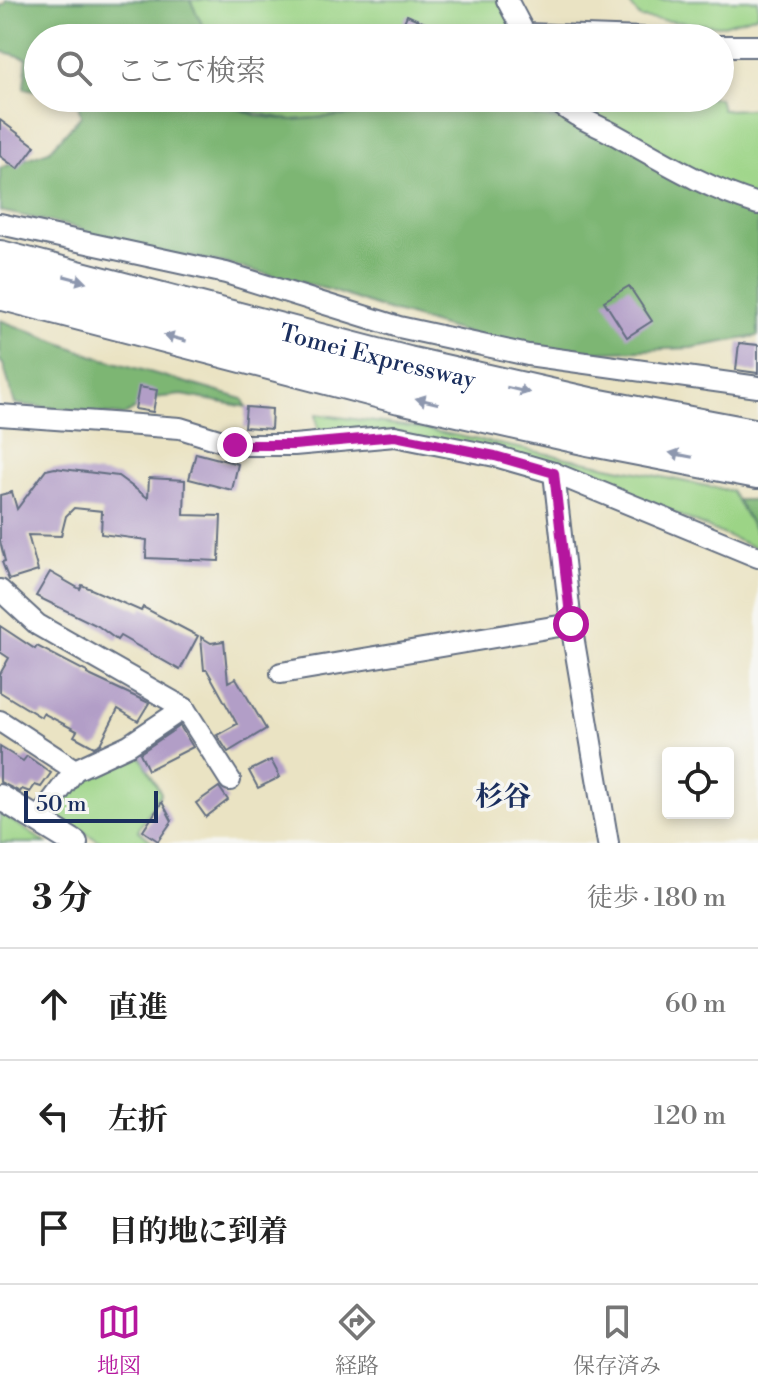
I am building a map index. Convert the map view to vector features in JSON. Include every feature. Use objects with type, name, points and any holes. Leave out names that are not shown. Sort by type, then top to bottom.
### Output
[{"type":"highway","name":"Tomei Expressway","points":[[0,259],[408,365],[594,407],[758,438]]},
{"type":"highway","name":"Tomei Expressway","points":[[0,291],[400,395],[588,437],[758,470]]},
{"type":"street","points":[[507,0],[520,24]]},
{"type":"street","points":[[734,46],[758,46]]},
{"type":"street","points":[[570,112],[675,170],[727,194],[758,204]]},
{"type":"street","points":[[0,224],[226,273],[399,327],[528,355],[758,387]]},
{"type":"street","points":[[0,415],[180,428],[235,445],[294,445],[395,436],[495,456],[554,473],[758,557]]},
{"type":"street","points":[[554,473],[571,624],[608,843]]},
{"type":"street","points":[[0,590],[38,625],[184,708],[230,780]]},
{"type":"street","points":[[281,673],[571,624]]},
{"type":"street","points":[[37,821],[75,770],[129,745],[184,708]]},
{"type":"street","points":[[0,721],[75,770]]},
{"type":"street","points":[[0,797],[75,843]]},
{"type":"green space","points":[[6,0],[190,0],[202,24],[24,24],[24,57],[0,51],[0,6]]},
{"type":"green space","points":[[190,0],[504,0],[515,24],[201,24]]},
{"type":"green space","points":[[627,0],[758,0],[758,15],[726,24],[640,18]]},
{"type":"green space","points":[[758,104],[758,211],[583,112],[734,112],[753,109]]},
{"type":"green space","points":[[80,112],[247,112],[292,120],[365,112],[528,112],[584,125],[758,210],[758,336],[691,348],[540,354],[384,309],[330,290],[219,262],[114,244],[79,228],[0,211],[0,168],[49,151],[81,116]]},
{"type":"green space","points":[[252,112],[366,112],[363,114],[292,120]]},
{"type":"green space","points":[[541,112],[553,112],[557,120]]},
{"type":"green space","points":[[0,320],[94,356],[243,399],[246,407],[182,395],[153,398],[123,416],[15,404],[0,361]]},
{"type":"green space","points":[[316,414],[419,428],[731,491],[758,536],[758,549],[570,469],[319,436]]},
{"type":"green space","points":[[737,500],[758,500],[758,536]]},
{"type":"green space","points":[[136,748],[161,793],[138,830],[154,843],[103,843],[60,819],[58,805],[77,774]]},
{"type":"green space","points":[[0,813],[46,843],[0,843]]},
{"type":"building","points":[[407,15],[427,24],[403,24]]},
{"type":"building","points":[[0,120],[35,146],[18,169],[0,156]]},
{"type":"building","points":[[629,286],[652,321],[627,337],[604,301]]},
{"type":"building","points":[[739,343],[758,345],[758,373],[736,370]]},
{"type":"building","points":[[139,387],[157,390],[153,412],[135,409]]},
{"type":"building","points":[[246,407],[272,409],[271,429],[244,427]]},
{"type":"building","points":[[196,453],[238,464],[232,490],[189,479]]},
{"type":"building","points":[[55,468],[118,476],[148,498],[149,478],[185,480],[184,515],[221,516],[219,561],[146,558],[147,540],[101,534],[102,511],[74,508],[66,516],[61,536],[28,535],[38,571],[9,580],[2,562],[5,561],[0,541],[0,495],[12,492],[17,509],[46,470]]},
{"type":"building","points":[[50,572],[80,589],[82,585],[141,611],[143,607],[198,636],[180,670],[120,636],[117,640],[98,626],[36,596]]},
{"type":"building","points":[[0,626],[35,649],[37,646],[149,703],[138,721],[118,709],[100,744],[94,747],[74,736],[77,731],[43,713],[41,717],[0,692],[0,674],[9,658],[0,652]]},
{"type":"building","points":[[201,637],[211,643],[224,641],[228,682],[236,678],[266,729],[228,752],[217,735],[237,724],[207,670],[204,670]]},
{"type":"building","points":[[180,726],[193,747],[148,770],[140,753]]},
{"type":"building","points":[[0,747],[23,761],[27,756],[51,773],[41,787],[35,785],[30,792],[22,789],[20,792],[0,782]]},
{"type":"building","points":[[271,760],[280,777],[258,788],[249,771]]},
{"type":"building","points":[[219,787],[228,800],[206,817],[196,803]]},
{"type":"building","points":[[162,802],[172,821],[158,841],[143,831]]},
{"type":"district","name":"杉谷","points":[[503,796]]},
{"type":"route","points":[[235,445],[294,445],[395,436],[495,456],[554,473],[571,624]]}]
